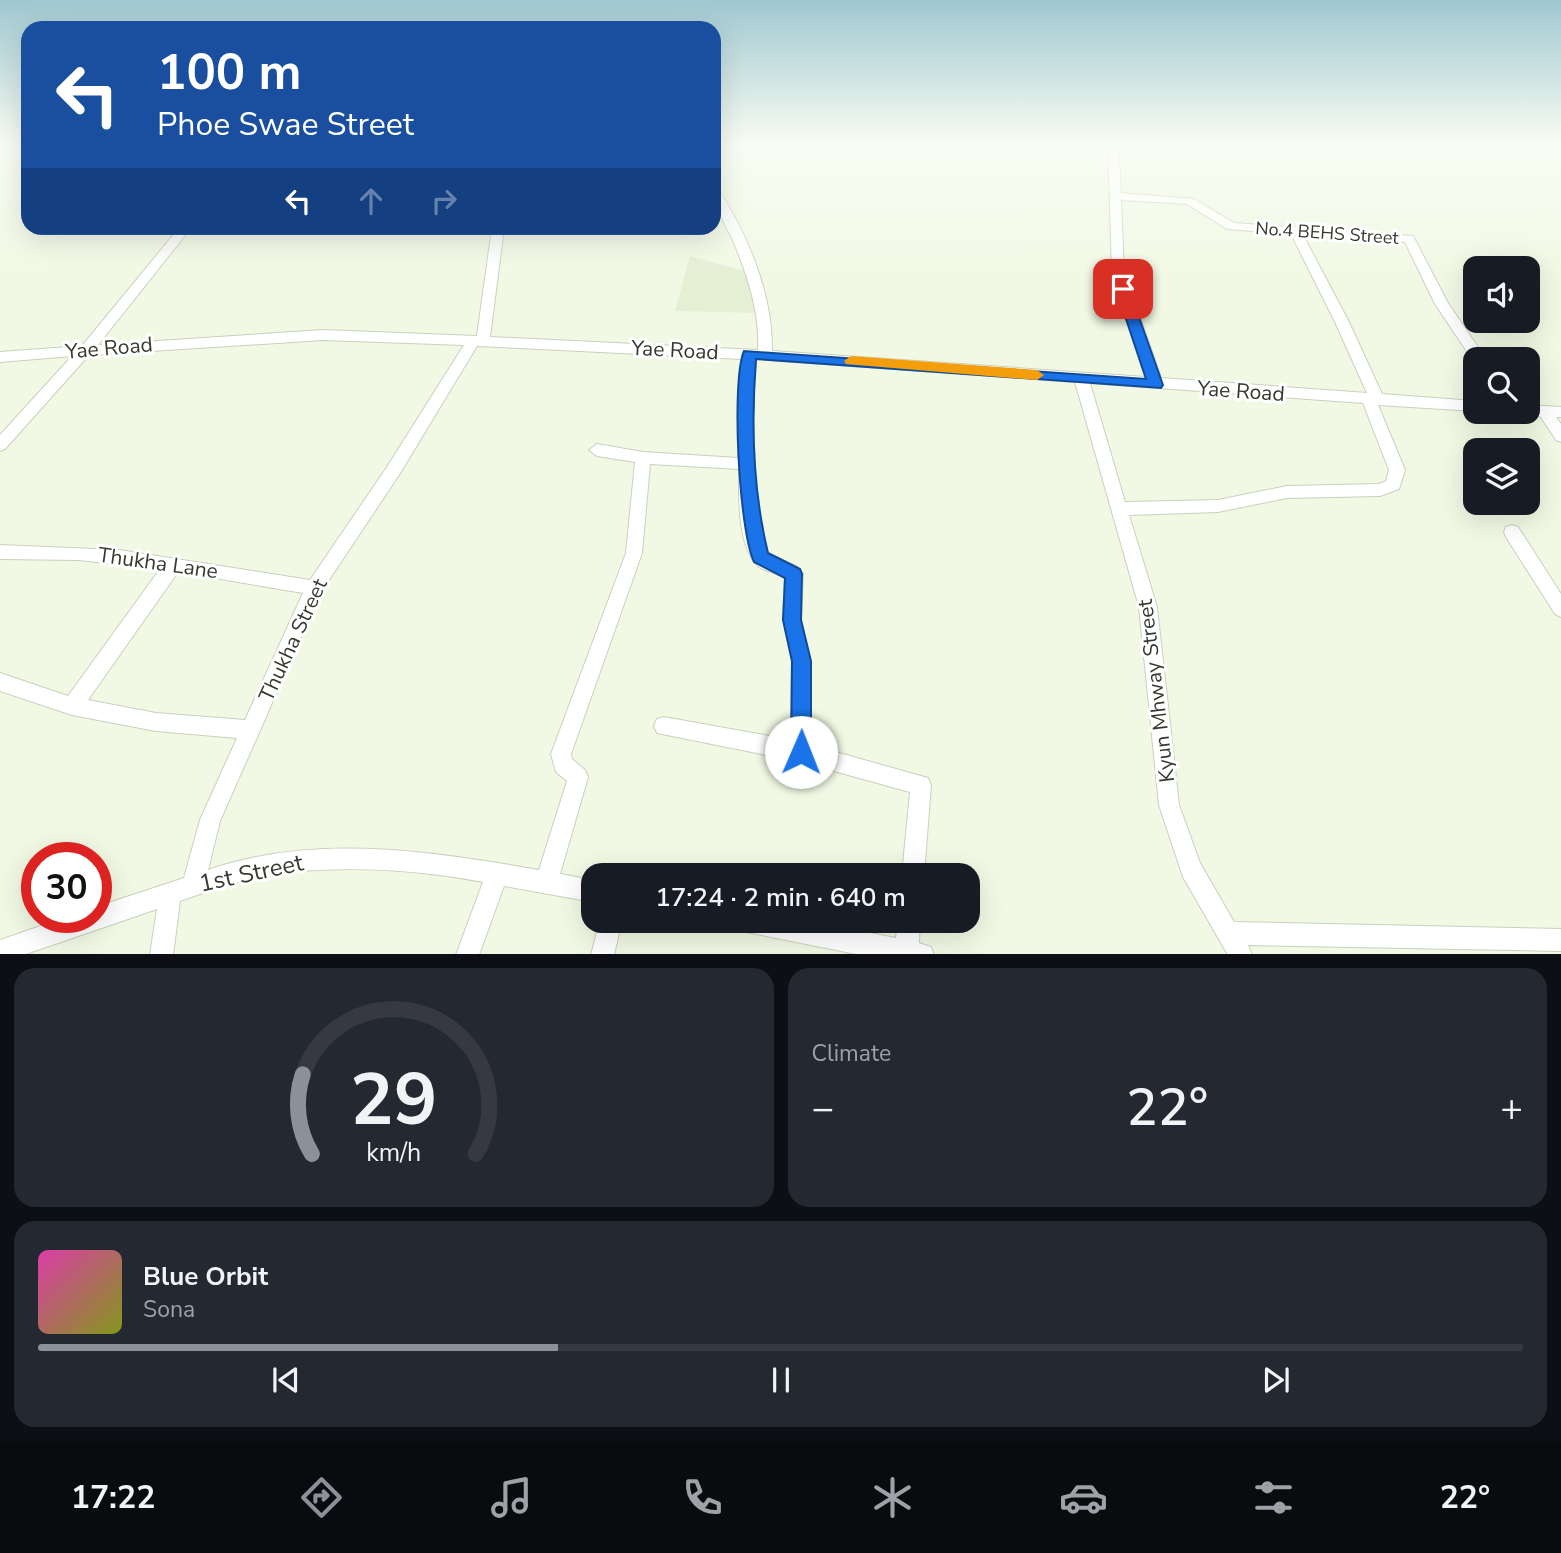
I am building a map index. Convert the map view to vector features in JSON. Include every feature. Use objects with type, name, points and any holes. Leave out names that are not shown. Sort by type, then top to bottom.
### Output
[{"type":"street","points":[[1114,188],[1118,271],[1156,385]]},
{"type":"street","name":"No.4 BEHS Street","points":[[1114,196],[1190,201],[1231,226],[1409,239],[1442,304],[1471,347]]},
{"type":"street","points":[[721,202],[733,222],[760,303],[767,339],[757,354],[746,400],[750,515],[757,550],[766,563],[794,574],[792,620],[802,661],[801,752]]},
{"type":"street","points":[[1122,509],[1218,506],[1287,492],[1380,490],[1393,485],[1397,470],[1373,400],[1294,229]]},
{"type":"street","points":[[0,445],[86,351],[179,235]]},
{"type":"street","points":[[478,341],[497,235]]},
{"type":"street","name":"Yae Road","points":[[0,357],[323,335],[757,354],[1463,405]]},
{"type":"street","name":"Thukha Street","points":[[193,885],[210,820],[314,588],[478,341]]},
{"type":"street","name":"Kyun Mhway Street","points":[[1082,378],[1122,509],[1148,607],[1169,805],[1191,869],[1241,954]]},
{"type":"street","points":[[1540,411],[1561,412]]},
{"type":"street","points":[[1544,411],[1561,436]]},
{"type":"street","points":[[597,450],[643,458],[747,464]]},
{"type":"street","points":[[546,883],[578,777],[563,765],[561,754],[634,553],[638,522],[637,491],[643,458]]},
{"type":"street","points":[[1512,532],[1561,609]]},
{"type":"street","name":"Thukha Lane","points":[[0,552],[51,550],[174,564],[314,588]]},
{"type":"street","points":[[72,705],[174,564]]},
{"type":"street","points":[[0,682],[72,705],[156,722],[251,730]]},
{"type":"street","points":[[664,726],[801,752],[921,785],[914,863]]},
{"type":"street","name":"1st Street","points":[[0,951],[230,873],[288,861],[351,859],[450,865],[581,889]]},
{"type":"street","points":[[467,954],[497,874]]},
{"type":"street","points":[[161,954],[170,893]]},
{"type":"street","points":[[601,954],[607,933]]},
{"type":"street","points":[[812,933],[915,952],[911,933]]},
{"type":"street","points":[[1228,933],[1557,944]]},
{"type":"shaded area","points":[[690,256],[745,271],[759,313],[675,311]]},
{"type":"slow traffic","points":[[851,361],[1037,375]]},
{"type":"route","points":[[801,752],[802,661],[792,620],[794,574],[783,567],[766,563],[760,557],[750,515],[746,400],[749,354],[1156,385],[1123,289]]}]
